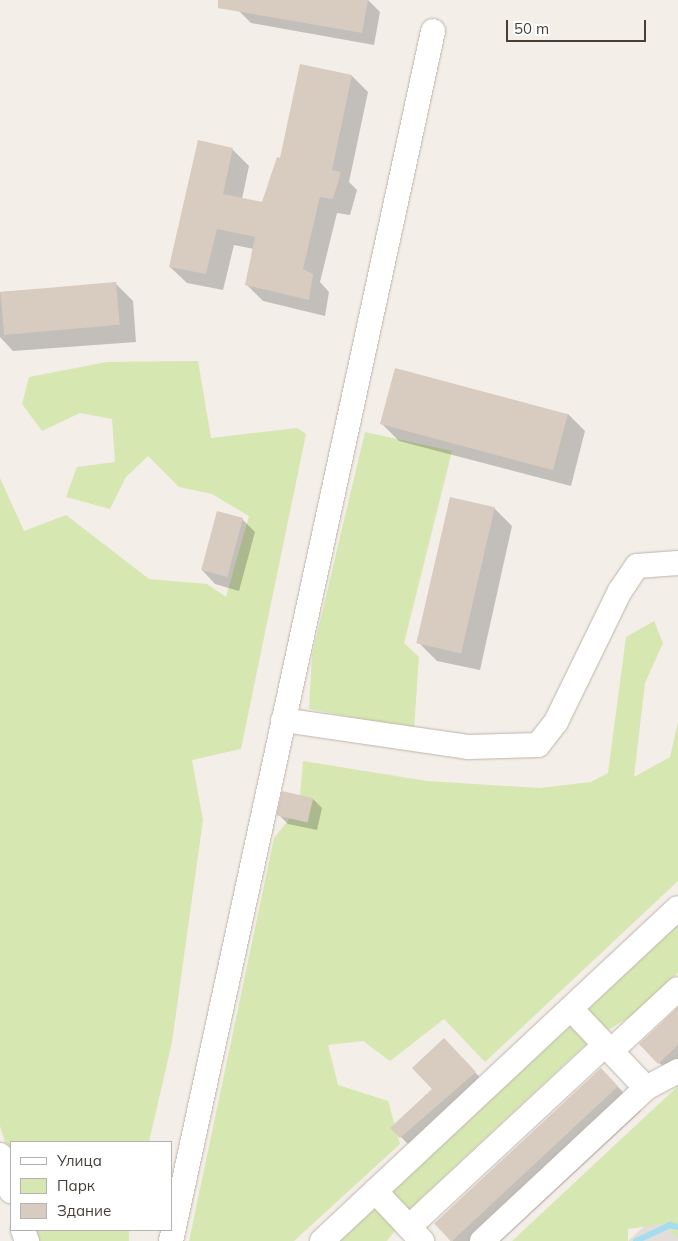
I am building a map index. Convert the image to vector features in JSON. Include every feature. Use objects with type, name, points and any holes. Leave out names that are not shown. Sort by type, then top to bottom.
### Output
[{"type":"street","points":[[171,1241],[433,31]]},
{"type":"street","points":[[283,720],[469,747],[538,745],[556,722],[620,591],[637,566],[678,563]]},
{"type":"street","points":[[322,1241],[678,908]]},
{"type":"street","points":[[376,1191],[413,1236],[608,1048],[678,989]]},
{"type":"street","points":[[571,1008],[646,1088]]},
{"type":"street","points":[[482,1241],[646,1088],[678,1071]]},
{"type":"street","points":[[0,1155],[10,1189]]},
{"type":"shaded area","points":[[668,1205],[678,1213],[678,1241],[628,1241]]},
{"type":"green space","points":[[198,361],[211,438],[297,428],[306,434],[241,749],[192,760],[203,820],[172,1042],[149,1141],[10,1141],[10,1158],[0,1126],[0,478],[24,531],[66,515],[149,579],[207,584],[226,597],[249,516],[212,494],[179,487],[148,456],[126,477],[110,509],[66,497],[77,467],[115,462],[112,419],[80,413],[42,431],[22,404],[29,377],[107,362]]},
{"type":"green space","points":[[365,432],[452,451],[404,643],[419,657],[414,729],[309,709],[312,655]]},
{"type":"green space","points":[[654,621],[663,643],[645,683],[634,777],[670,757],[678,722],[678,881],[485,1062],[444,1019],[390,1061],[363,1041],[328,1045],[338,1085],[388,1101],[400,1144],[294,1241],[189,1241],[274,838],[299,807],[303,761],[427,781],[540,788],[591,782],[608,773],[626,637]]},
{"type":"green space","points":[[678,925],[678,973],[635,1013],[584,1046],[419,1200],[387,1241],[340,1241]]},
{"type":"green space","points":[[678,1086],[678,1238],[663,1224],[628,1229],[628,1241],[512,1241]]},
{"type":"green space","points":[[33,1231],[129,1231],[129,1241],[33,1241]]},
{"type":"building","points":[[218,0],[368,0],[362,33],[218,8]]},
{"type":"building","points":[[300,64],[352,75],[332,170],[341,172],[333,199],[320,197],[303,269],[313,274],[309,300],[245,285],[255,237],[217,229],[206,274],[169,267],[198,140],[233,148],[223,194],[262,202],[277,157],[280,158]]},
{"type":"building","points":[[116,282],[120,325],[4,335],[0,292]]},
{"type":"building","points":[[395,368],[568,414],[553,470],[380,424]]},
{"type":"building","points":[[450,497],[495,507],[461,654],[416,643]]},
{"type":"building","points":[[217,511],[243,518],[227,577],[201,570]]},
{"type":"building","points":[[282,791],[313,798],[308,823],[276,815]]},
{"type":"building","points":[[678,1008],[678,1045],[658,1064],[639,1044]]},
{"type":"building","points":[[444,1038],[476,1072],[400,1138],[390,1128],[432,1089],[412,1068]]},
{"type":"building","points":[[601,1068],[618,1086],[452,1241],[434,1223]]},
{"type":"waterway","points":[[636,1241],[670,1225],[678,1227]]}]
